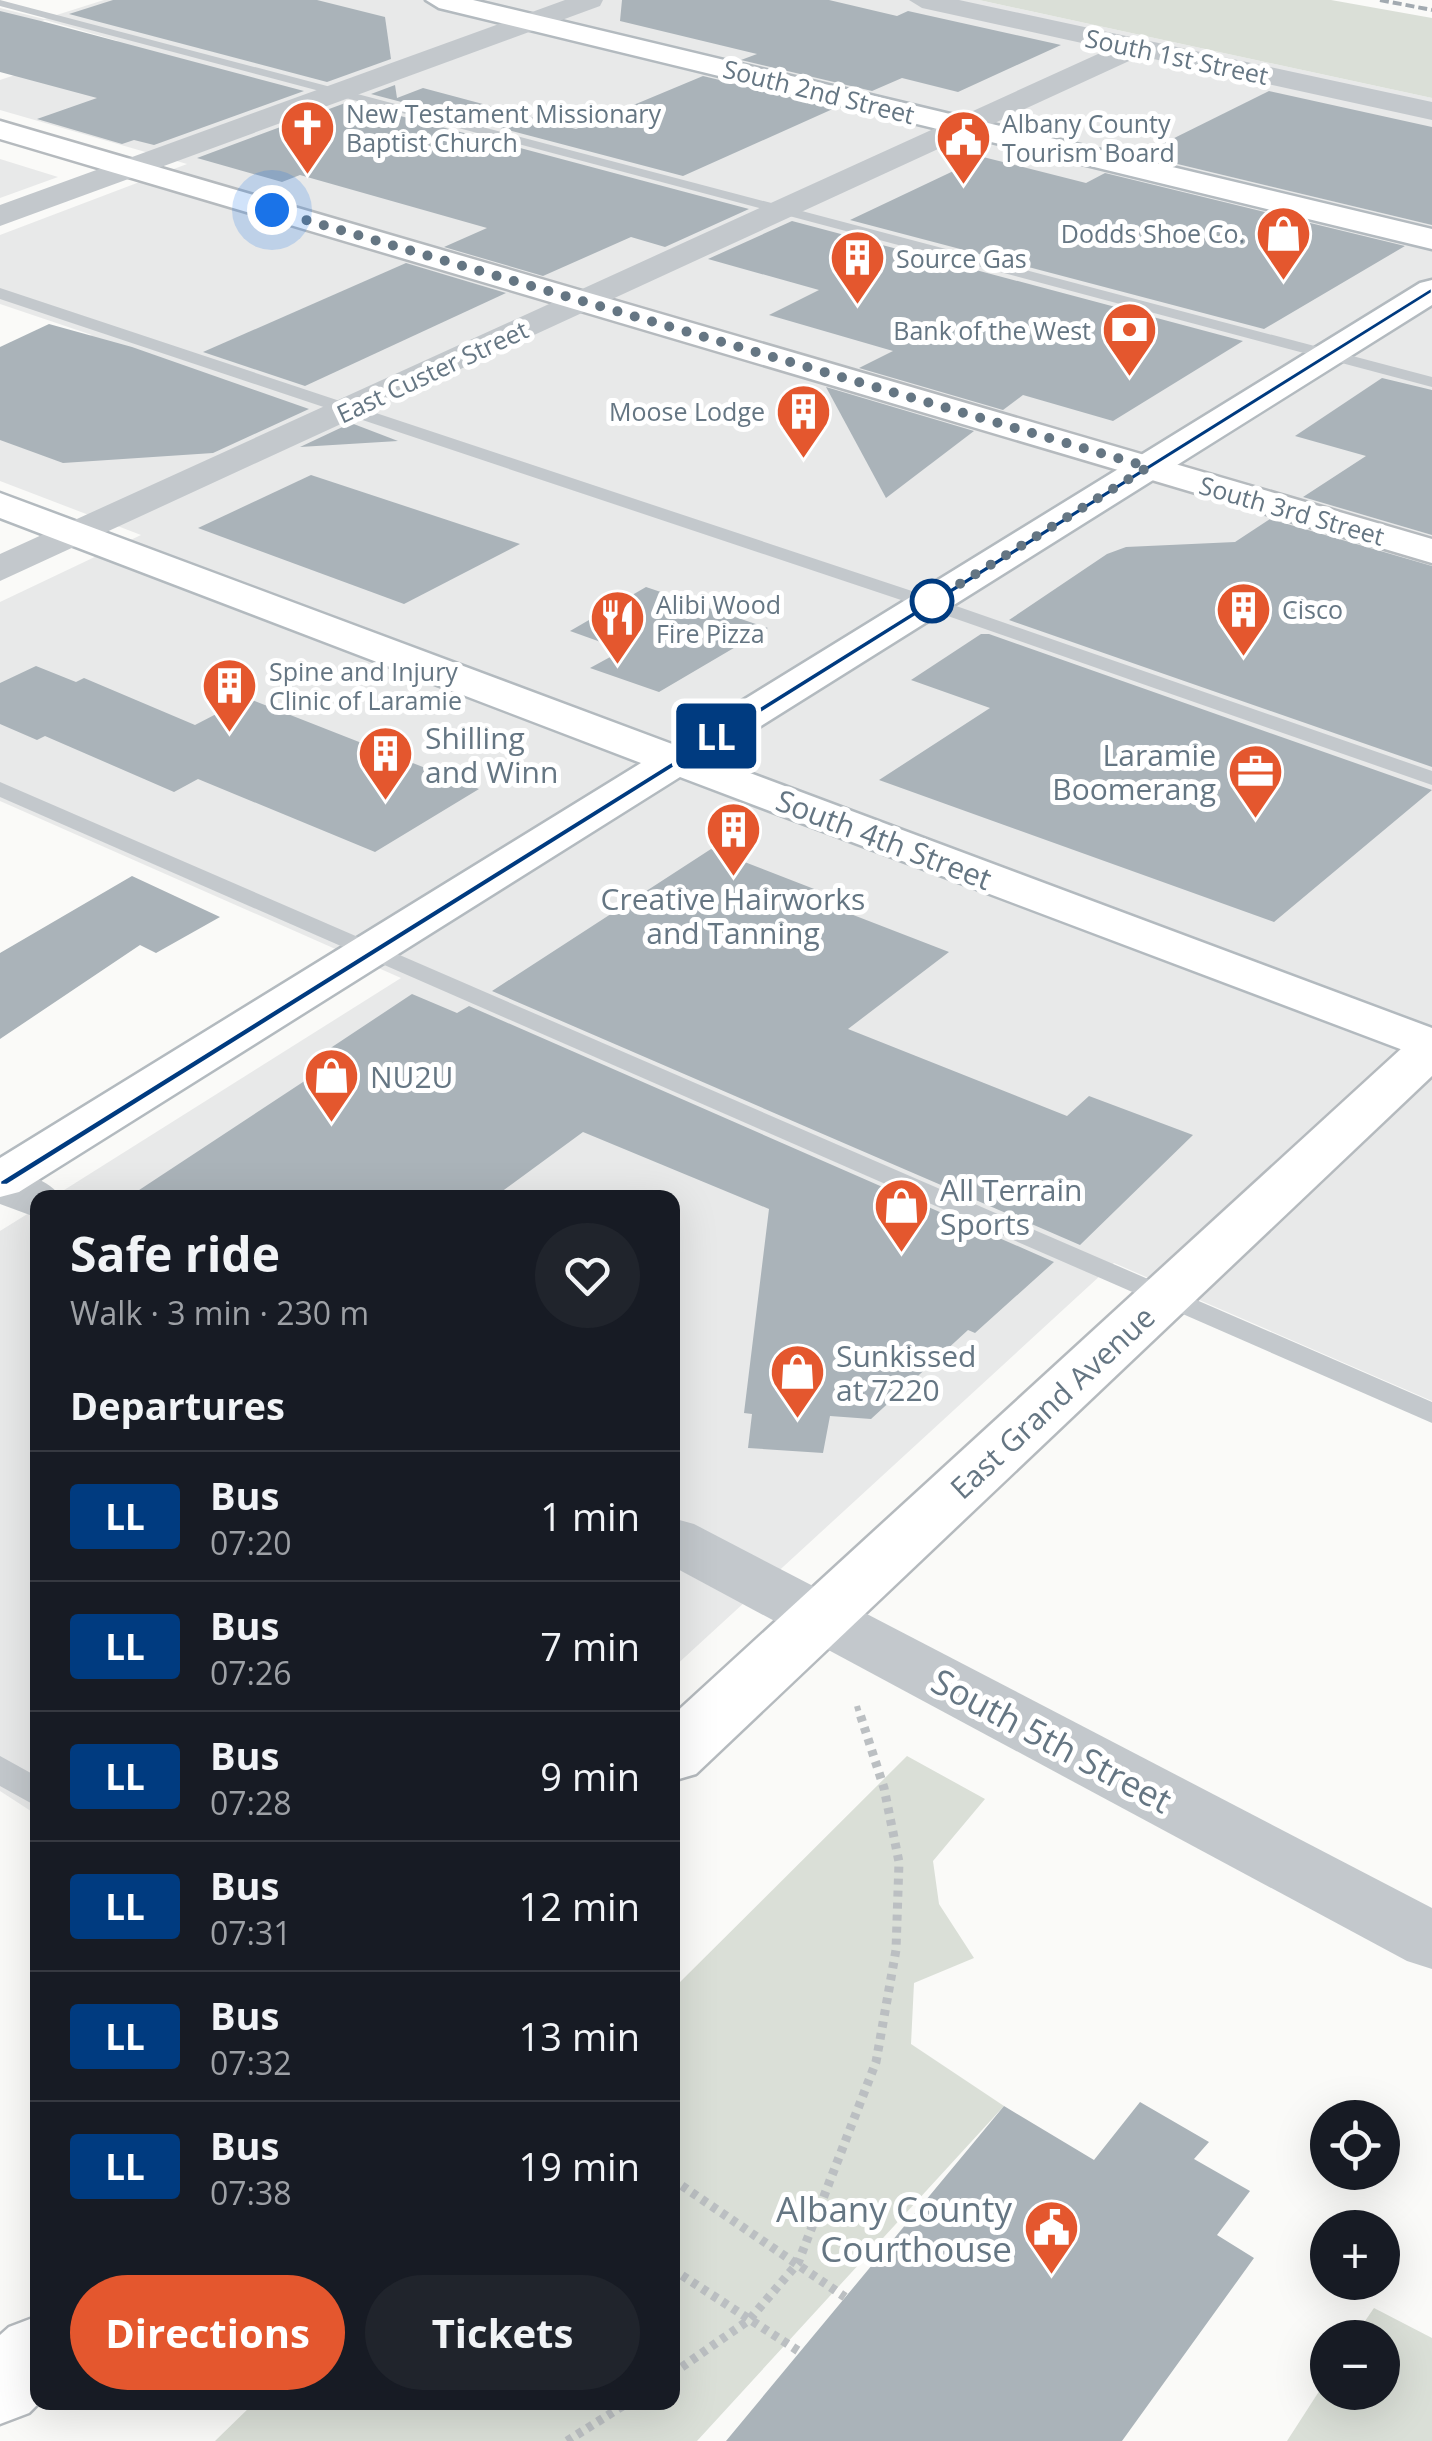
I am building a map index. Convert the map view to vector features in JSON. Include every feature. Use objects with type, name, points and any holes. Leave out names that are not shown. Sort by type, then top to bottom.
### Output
[{"type":"street","name":"South 2nd Street","points":[[439,0],[1432,238]]},
{"type":"street","points":[[0,216],[590,0]]},
{"type":"street","name":"South 1st Street","points":[[922,0],[1432,112]]},
{"type":"street","name":"East Custer Street","points":[[0,569],[1136,47]]},
{"type":"street","name":"South 3rd Street","points":[[0,130],[1432,551]]},
{"type":"street","points":[[0,1182],[1432,290]]},
{"type":"street","name":"South 4th Street","points":[[0,505],[1432,1047]]},
{"type":"street","name":"East Grand Avenue","points":[[680,1749],[1432,1047]]},
{"type":"street","points":[[0,1182],[30,1198]]},
{"type":"street","name":"South 5th Street","points":[[680,1543],[1432,1941]]},
{"type":"street","points":[[0,2387],[30,2359]]},
{"type":"lane","points":[[0,2],[1432,382]]},
{"type":"lane","points":[[0,294],[929,603],[1432,778]]},
{"type":"lane","points":[[0,789],[1432,1413]]},
{"type":"lane","points":[[0,1769],[30,1789]]},
{"type":"path","points":[[680,2368],[749,2320],[798,2263],[876,2062],[896,1950],[896,1844],[872,1744],[821,1617]]},
{"type":"path","points":[[680,2184],[845,2296]]},
{"type":"path","points":[[680,2274],[800,2352]]},
{"type":"path","points":[[567,2441],[616,2410]]},
{"type":"shaded area","points":[[104,0],[979,0],[1432,98],[1432,1401],[1114,1263],[680,1662],[680,1190],[64,1190],[401,978],[0,801],[0,602],[141,535],[0,481],[0,372],[92,335],[0,304],[0,235],[187,164],[0,110],[0,80],[118,41],[45,20],[0,35],[0,8],[44,19]]},
{"type":"shaded area","points":[[979,0],[1331,0],[1432,18],[1432,98]]},
{"type":"shaded area","points":[[0,159],[58,177],[0,198]]},
{"type":"shaded area","points":[[30,1212],[30,1810],[0,1791],[0,1231]]},
{"type":"shaded area","points":[[907,1756],[985,1799],[933,1861],[939,1904],[974,1958],[914,1983],[911,2044],[1004,2106],[697,2441],[215,2441],[247,2410],[680,2410],[680,1982]]},
{"type":"shaded area","points":[[1374,2308],[1397,2320],[1366,2320]]},
{"type":"shaded area","points":[[1400,2321],[1432,2338],[1432,2441],[1287,2441],[1310,2405],[1310,2410],[1400,2410]]},
{"type":"building","points":[[113,0],[317,0],[385,17],[391,59],[327,82],[69,14]]},
{"type":"building","points":[[622,0],[829,0],[897,16],[908,11],[1061,45],[958,92],[902,78],[872,91],[741,60],[757,54],[620,21]]},
{"type":"building","points":[[0,11],[304,91],[154,145],[134,140],[122,144],[37,119],[97,98],[0,72]]},
{"type":"building","points":[[703,76],[835,108],[683,176],[371,94],[395,85],[397,98],[423,88],[576,129]]},
{"type":"building","points":[[1269,91],[1432,127],[1432,225],[1140,155]]},
{"type":"building","points":[[348,102],[749,209],[665,247],[631,237],[543,276],[444,247],[487,228],[300,175],[282,182],[197,158]]},
{"type":"building","points":[[983,157],[1086,183],[1105,173],[1405,246],[1264,329],[850,220]]},
{"type":"building","points":[[792,221],[1243,341],[1113,421],[1023,395],[1003,410],[859,368],[893,351],[769,315],[819,290],[708,259]]},
{"type":"building","points":[[406,263],[506,293],[305,386],[203,352]]},
{"type":"building","points":[[49,324],[132,347],[309,409],[213,453],[63,463],[0,440],[0,347]]},
{"type":"building","points":[[1382,378],[1432,390],[1432,535],[1303,497],[1366,456],[1295,436]]},
{"type":"building","points":[[826,387],[974,431],[886,498]]},
{"type":"building","points":[[351,423],[398,441],[300,447]]},
{"type":"building","points":[[311,475],[520,544],[404,604],[198,528]]},
{"type":"building","name":"Cisco","points":[[1270,519],[1432,566],[1432,767],[1009,620],[1107,554],[1126,547],[1235,542]]},
{"type":"building","points":[[646,587],[768,628],[659,692],[590,668],[623,650],[570,631]]},
{"type":"building","points":[[981,634],[1432,790],[1274,922],[879,780],[990,708],[911,680]]},
{"type":"building","points":[[36,666],[76,682],[84,678],[195,725],[247,698],[479,789],[375,852],[198,779],[174,792],[45,736],[37,740],[0,724],[0,683]]},
{"type":"building","points":[[711,849],[840,899],[830,906],[949,952],[848,1029],[1067,1116],[1089,1096],[1193,1135],[1080,1245],[492,991]]},
{"type":"building","points":[[132,876],[220,917],[156,953],[140,945],[0,1039],[0,953]]},
{"type":"building","points":[[412,994],[457,1013],[469,1006],[1054,1262],[975,1333],[968,1330],[871,1419],[830,1416],[823,1453],[748,1448],[752,1414],[744,1413],[769,1209],[583,1132],[504,1190],[139,1190],[344,1055],[329,1049]]},
{"type":"building","name":"Albany County Courthouse","points":[[1140,2102],[1209,2142],[1194,2159],[1250,2191],[1217,2235],[1254,2258],[1122,2441],[726,2441],[1004,2106],[1094,2160]]},
{"type":"railway","points":[[1380,0],[1432,10]]},
{"type":"bus line","name":"LL","points":[[0,1181],[1432,290]]},
{"type":"place","name":"New Testament Missionary Baptist Church","points":[[307,176]]},
{"type":"place","name":"Albany County Tourism Board","points":[[963,186]]},
{"type":"place","name":"Dodds Shoe Co.","points":[[1284,282]]},
{"type":"place","name":"Source Gas","points":[[857,307]]},
{"type":"place","name":"Bank of the West","points":[[1130,379]]},
{"type":"place","name":"Moose Lodge","points":[[804,460]]},
{"type":"place","name":"Cisco","points":[[1243,658]]},
{"type":"place","name":"Alibi Wood Fire Pizza","points":[[617,667]]},
{"type":"place","name":"Spine and Injury Clinic of Laramie","points":[[230,734]]},
{"type":"place","name":"Shilling and Winn","points":[[386,803]]},
{"type":"place","name":"Laramie Boomerang","points":[[1255,820]]},
{"type":"place","name":"Creative Hairworks and Tanning","points":[[733,879]]},
{"type":"place","name":"NU2U","points":[[331,1125]]},
{"type":"place","name":"All Terrain Sports","points":[[901,1255]]},
{"type":"place","name":"Sunkissed at 7220","points":[[797,1421]]},
{"type":"place","name":"Albany County Courthouse","points":[[1051,2277]]},
{"type":"route","points":[[272,210],[1148,467],[929,603],[932,601]]}]
